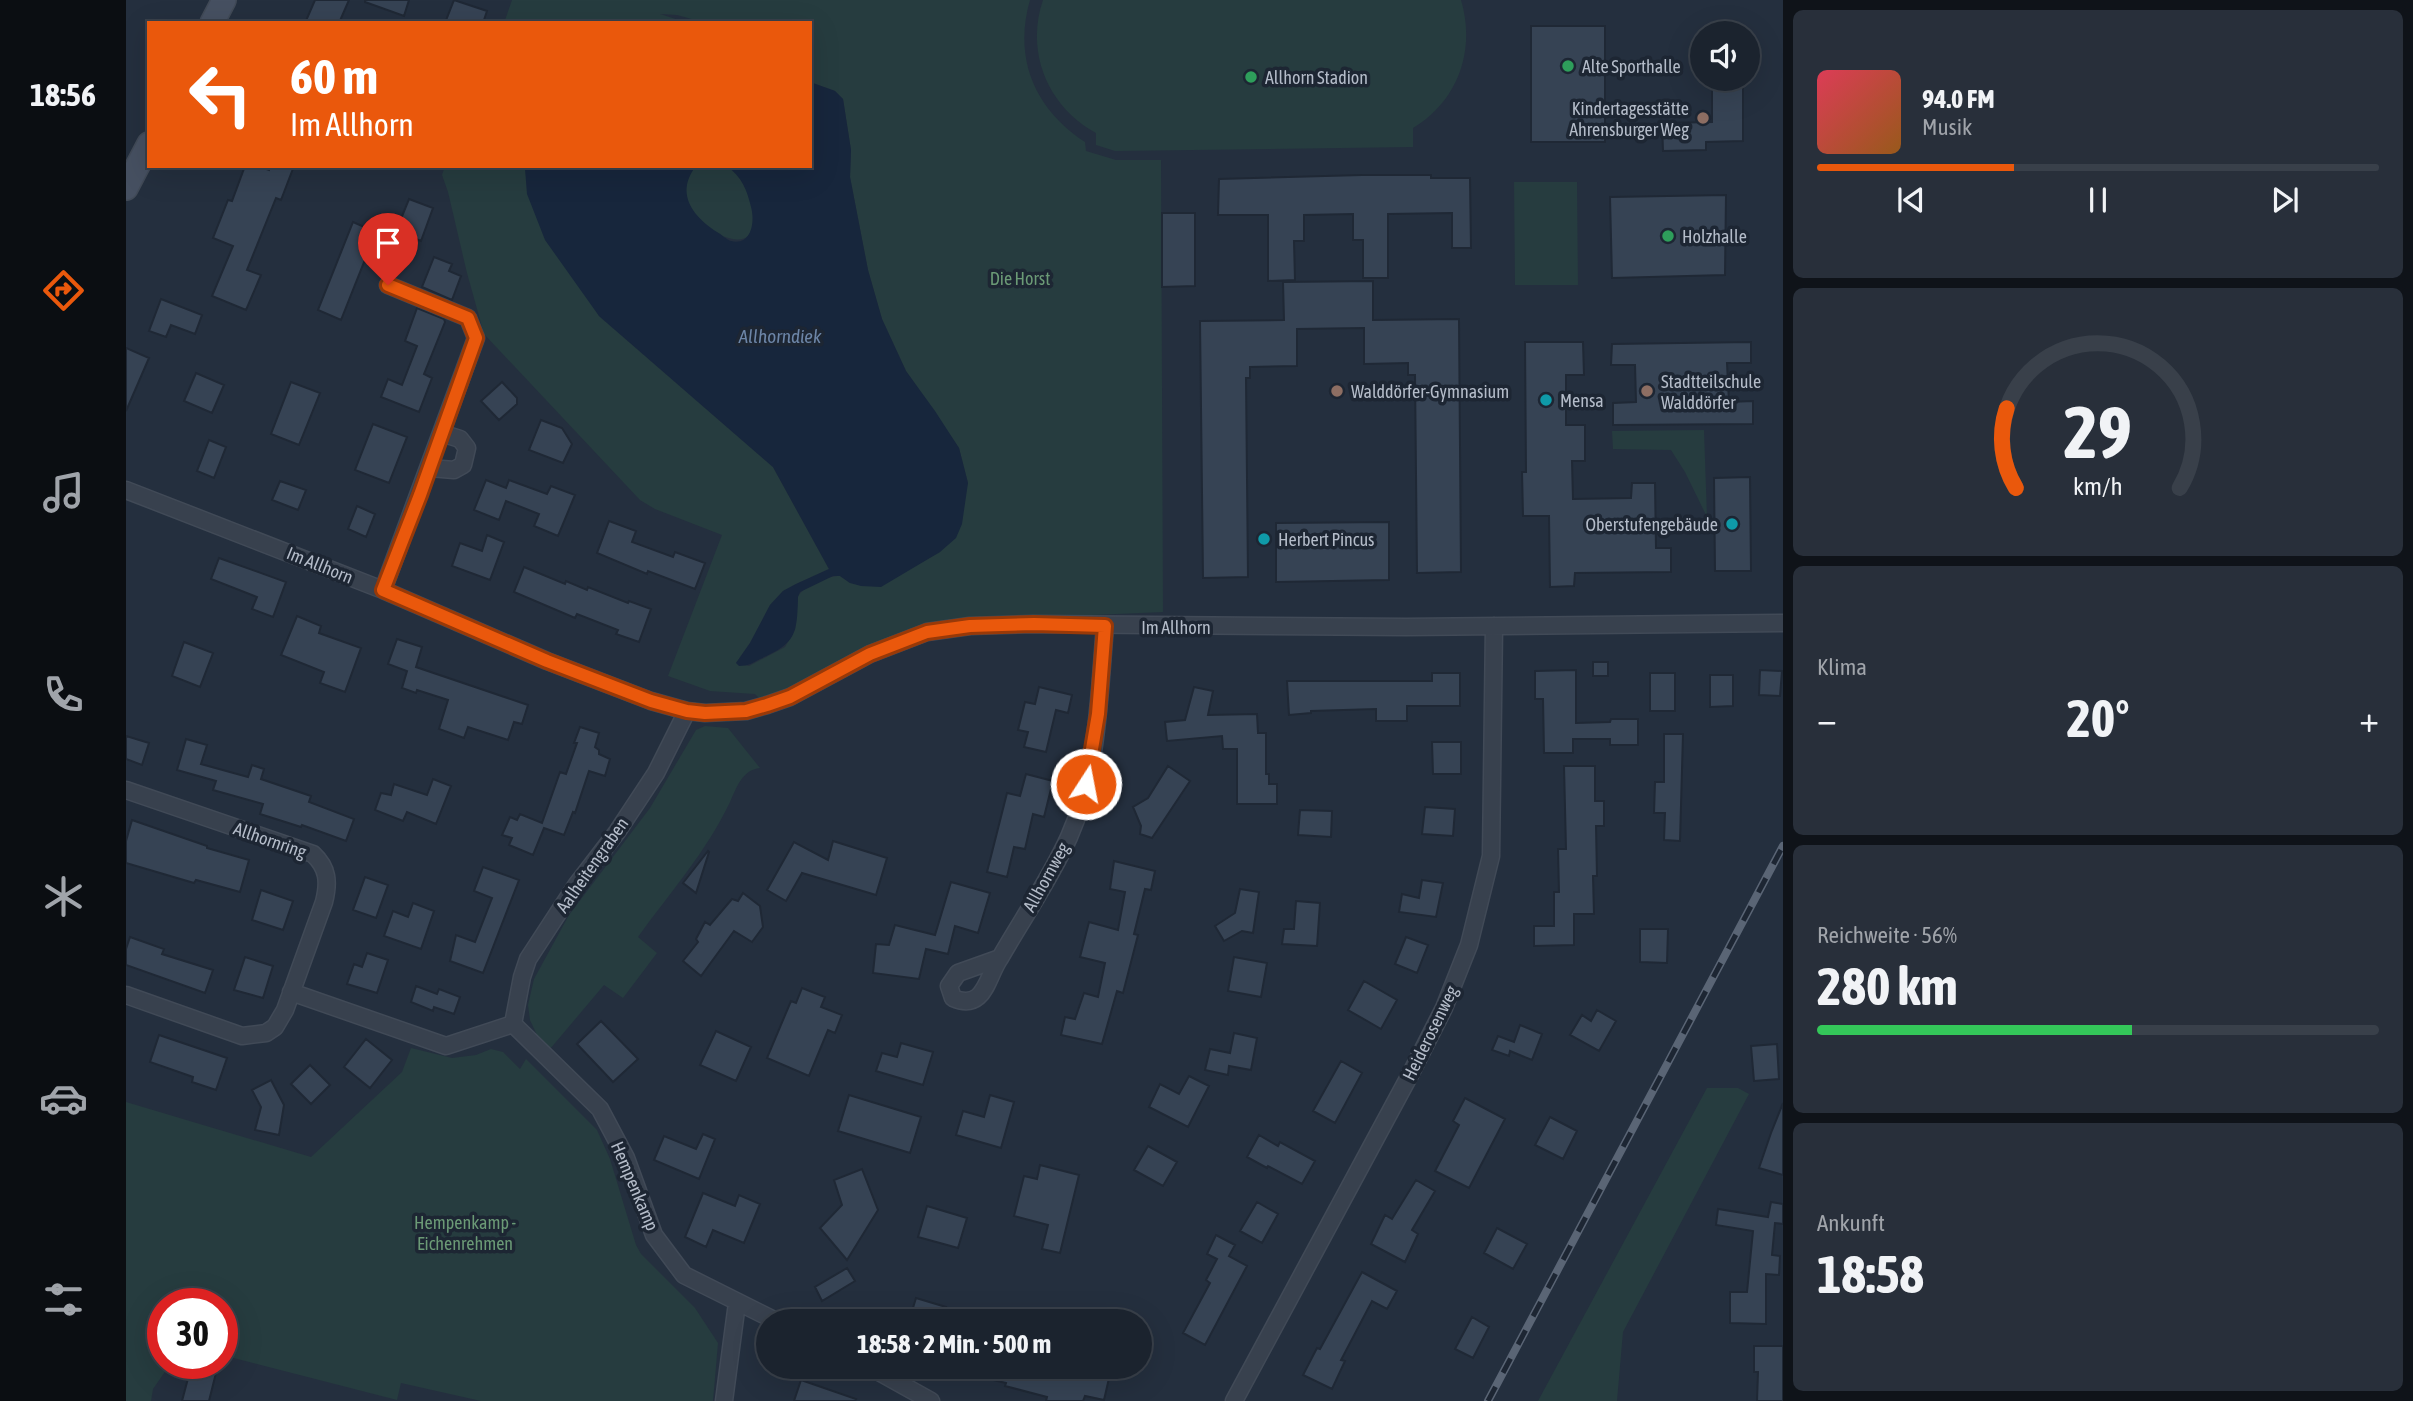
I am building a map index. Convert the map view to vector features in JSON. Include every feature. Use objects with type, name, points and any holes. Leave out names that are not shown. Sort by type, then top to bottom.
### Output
[{"type":"main road","points":[[213,21],[224,0]]},
{"type":"main road","points":[[126,187],[147,148]]},
{"type":"street","points":[[383,590],[476,338],[468,318],[388,285]]},
{"type":"street","points":[[430,468],[454,470],[463,465],[467,448],[460,439],[441,433]]},
{"type":"street","name":"Im Allhorn","points":[[126,490],[383,590],[547,661],[651,701],[705,713],[746,711],[767,705],[790,697],[870,654],[927,632],[970,626],[1783,623]]},
{"type":"street","name":"Allhornweg","points":[[1000,958],[1069,836],[1081,802],[1095,739],[1105,626]]},
{"type":"street","name":"Heiderosenweg","points":[[1234,1401],[1411,1073],[1444,1008],[1469,944],[1490,856],[1494,626]]},
{"type":"street","name":"Aalheitengraben","points":[[513,1024],[528,959],[577,884],[617,832],[656,773],[687,711]]},
{"type":"street","name":"Allhornring","points":[[126,790],[313,854],[320,860],[327,875],[327,892],[291,992],[280,1020],[266,1033],[248,1037],[126,995]]},
{"type":"street","points":[[291,992],[446,1046],[513,1024]]},
{"type":"street","name":"Hempenkamp","points":[[513,1024],[600,1109],[625,1158],[654,1235],[684,1275],[756,1312]]},
{"type":"street","points":[[724,1401],[737,1304]]},
{"type":"street","points":[[892,1379],[931,1401]]},
{"type":"green space","name":"Die Horst","points":[[512,0],[1030,0],[1024,42],[1027,62],[1032,81],[1053,114],[1085,142],[1086,151],[1116,160],[1161,160],[1163,612],[937,623],[885,640],[802,685],[762,701],[755,694],[710,691],[668,676],[722,535],[655,509],[640,500],[484,334],[442,175],[444,168],[526,168],[599,316],[773,467],[829,569],[783,591],[770,605],[736,663],[749,666],[785,647],[795,630],[798,596],[811,585],[840,576],[850,583],[914,566],[940,552],[968,483],[959,448],[906,371],[882,319],[868,270],[850,177],[851,150],[843,99],[835,91],[812,83],[812,21],[699,21],[660,14],[682,21],[505,21]]},
{"type":"green space","name":"Allhorn Stadion","points":[[1043,0],[1461,0],[1466,37],[1460,73],[1442,104],[1413,128],[1413,147],[1115,151],[1096,145],[1096,133],[1065,109],[1053,93],[1039,58],[1038,20]]},
{"type":"green space","points":[[694,168],[729,168],[737,175],[749,196],[752,208],[753,227],[747,237],[736,239],[723,236],[709,228],[688,202],[688,180]]},
{"type":"green space","points":[[1514,182],[1577,182],[1578,285],[1515,285]]},
{"type":"green space","points":[[1704,430],[1707,517],[1671,450],[1613,449],[1612,431]]},
{"type":"green space","points":[[705,726],[728,728],[760,768],[749,772],[741,780],[710,838],[638,937],[657,953],[623,998],[604,985],[550,1049],[537,1035],[530,1020],[528,1005],[534,979],[569,915],[650,808],[696,730]]},
{"type":"green space","name":"Hempenkamp - Eichenrehmen","points":[[411,1048],[452,1058],[476,1055],[491,1049],[503,1052],[520,1069],[526,1059],[597,1130],[610,1159],[641,1254],[695,1308],[718,1343],[713,1401],[481,1401],[401,1383],[397,1400],[238,1359],[238,1288],[147,1288],[147,1379],[160,1379],[153,1389],[151,1401],[126,1401],[126,1102],[311,1157],[402,1072]]},
{"type":"green space","points":[[1707,1088],[1738,1088],[1749,1094],[1623,1332],[1617,1401],[1538,1401]]},
{"type":"water","name":"Allhorndiek","points":[[812,83],[835,91],[843,99],[851,150],[850,177],[868,270],[882,319],[906,371],[959,448],[968,483],[962,524],[956,538],[940,552],[881,587],[861,586],[840,576],[833,576],[800,592],[795,629],[788,642],[752,663],[739,666],[736,663],[770,605],[783,591],[829,569],[773,467],[599,316],[545,240],[527,194],[525,169],[695,168],[687,185],[689,203],[708,226],[729,240],[738,242],[748,236],[752,213],[748,195],[737,175],[729,168],[812,168]]},
{"type":"building","points":[[315,0],[349,0],[340,21],[306,21]]},
{"type":"building","points":[[365,0],[409,0],[404,16]]},
{"type":"building","points":[[454,0],[487,11],[484,21],[446,21]]},
{"type":"building","name":"Alte Sporthalle","points":[[1531,26],[1605,26],[1605,142],[1531,142]]},
{"type":"building","points":[[1712,91],[1743,91],[1743,141],[1706,142],[1706,150],[1663,151],[1662,123],[1712,122]]},
{"type":"building","points":[[244,168],[293,168],[281,200],[276,198],[247,270],[261,275],[246,310],[212,296],[233,246],[213,238],[228,200],[232,201]]},
{"type":"building","points":[[1362,175],[1470,178],[1471,248],[1452,248],[1452,213],[1388,214],[1388,278],[1363,278],[1363,240],[1353,240],[1353,214],[1304,215],[1304,241],[1294,241],[1295,280],[1268,281],[1268,215],[1218,215],[1219,179]]},
{"type":"building","name":"Holzhalle","points":[[1726,195],[1725,275],[1612,278],[1610,197]]},
{"type":"building","points":[[409,199],[433,208],[421,241],[396,231]]},
{"type":"building","points":[[1162,213],[1195,213],[1195,286],[1162,287]]},
{"type":"building","points":[[353,222],[376,232],[341,320],[318,310]]},
{"type":"building","points":[[434,257],[452,264],[449,271],[461,276],[452,300],[422,287]]},
{"type":"building","points":[[1373,281],[1373,320],[1459,319],[1461,572],[1417,573],[1415,375],[1408,375],[1408,363],[1364,364],[1364,328],[1297,329],[1297,366],[1250,367],[1250,378],[1246,378],[1248,577],[1203,578],[1200,321],[1284,320],[1283,282]]},
{"type":"building","points":[[161,299],[202,315],[195,334],[171,325],[166,337],[149,331]]},
{"type":"building","points":[[417,308],[444,319],[445,322],[424,374],[432,378],[419,412],[381,397],[388,379],[402,385],[417,346],[405,341]]},
{"type":"building","points":[[1525,342],[1583,342],[1584,375],[1566,375],[1566,425],[1585,425],[1585,461],[1572,461],[1573,499],[1631,498],[1632,483],[1655,483],[1656,548],[1671,548],[1671,572],[1575,573],[1574,586],[1550,587],[1549,516],[1523,516],[1522,472],[1526,472]]},
{"type":"building","points":[[1751,342],[1751,363],[1727,363],[1729,402],[1753,401],[1753,424],[1613,425],[1613,403],[1636,402],[1635,365],[1611,365],[1612,344]]},
{"type":"building","points":[[126,348],[149,358],[126,411]]},
{"type":"building","points":[[196,373],[224,385],[212,413],[184,401]]},
{"type":"building","points":[[291,382],[320,393],[299,445],[271,434]]},
{"type":"building","points":[[502,382],[517,398],[517,404],[499,420],[481,401]]},
{"type":"building","points":[[541,420],[562,428],[572,444],[563,463],[529,450]]},
{"type":"building","points":[[373,424],[407,437],[389,483],[355,470]]},
{"type":"building","points":[[209,440],[226,447],[214,478],[197,471]]},
{"type":"building","name":"Oberstufengebäude","points":[[1750,477],[1751,571],[1715,571],[1714,478]]},
{"type":"building","points":[[486,480],[506,488],[509,480],[547,494],[551,486],[575,495],[558,536],[534,526],[539,514],[506,501],[499,520],[474,510]]},
{"type":"building","points":[[280,481],[306,490],[298,510],[272,500]]},
{"type":"building","points":[[357,506],[375,514],[366,537],[348,529]]},
{"type":"building","points":[[609,521],[636,531],[632,542],[673,557],[675,552],[705,563],[695,589],[648,571],[647,574],[597,553]]},
{"type":"building","points":[[1389,522],[1389,580],[1276,582],[1276,523]]},
{"type":"building","points":[[487,535],[504,542],[490,580],[452,566],[460,543],[482,551]]},
{"type":"building","points":[[219,558],[286,582],[273,617],[252,609],[257,597],[211,579]]},
{"type":"building","points":[[524,567],[565,584],[566,581],[587,590],[588,587],[651,609],[639,642],[616,634],[618,630],[577,614],[575,618],[514,592]]},
{"type":"building","points":[[297,616],[321,626],[319,633],[361,648],[345,692],[320,683],[324,672],[281,655]]},
{"type":"building","points":[[397,639],[422,647],[416,667],[528,705],[522,724],[514,722],[508,740],[468,727],[464,738],[439,729],[448,700],[402,688],[407,671],[388,664]]},
{"type":"building","points":[[184,642],[213,653],[200,687],[172,676]]},
{"type":"building","points":[[1593,662],[1608,662],[1608,676],[1593,676]]},
{"type":"building","points":[[1576,670],[1576,723],[1638,719],[1638,745],[1610,745],[1610,739],[1573,739],[1573,753],[1544,753],[1543,699],[1535,699],[1535,671]]},
{"type":"building","points":[[1760,670],[1782,671],[1780,696],[1759,695]]},
{"type":"building","points":[[1432,673],[1460,673],[1460,706],[1407,706],[1407,721],[1376,721],[1376,709],[1311,711],[1289,715],[1287,681],[1432,681]]},
{"type":"building","points":[[1650,673],[1675,673],[1675,711],[1650,711]]},
{"type":"building","points":[[1710,675],[1733,675],[1733,706],[1710,707]]},
{"type":"building","points":[[1039,687],[1072,695],[1068,713],[1056,710],[1046,752],[1024,747],[1028,732],[1018,730],[1025,702],[1035,704]]},
{"type":"building","points":[[1194,687],[1213,691],[1208,715],[1257,714],[1258,733],[1266,733],[1266,774],[1269,774],[1269,784],[1277,784],[1277,804],[1237,804],[1237,749],[1223,749],[1222,736],[1167,741],[1165,722],[1185,720]]},
{"type":"building","points":[[580,727],[599,733],[595,747],[599,754],[610,759],[605,776],[589,771],[575,813],[573,812],[564,835],[544,828],[533,855],[509,845],[512,838],[502,835],[510,817],[517,820],[520,814],[542,823],[560,772],[566,774]]},
{"type":"building","points":[[1664,734],[1683,734],[1680,841],[1664,840],[1665,813],[1654,813],[1655,782],[1664,782]]},
{"type":"building","points":[[126,736],[149,743],[142,765],[126,759]]},
{"type":"building","points":[[186,739],[207,745],[201,764],[248,777],[252,765],[264,769],[261,779],[311,796],[309,802],[354,819],[346,841],[260,814],[263,804],[213,790],[216,781],[177,770]]},
{"type":"building","points":[[1432,742],[1461,742],[1461,774],[1433,774]]},
{"type":"building","points":[[1168,766],[1190,781],[1152,838],[1140,834],[1141,826],[1133,807],[1148,798]]},
{"type":"building","points":[[1564,766],[1595,766],[1595,801],[1604,801],[1604,826],[1596,826],[1597,876],[1593,876],[1594,914],[1574,914],[1574,945],[1534,946],[1534,926],[1554,926],[1554,892],[1559,892],[1558,849],[1566,849]]},
{"type":"building","points":[[1026,774],[1053,781],[1044,817],[1033,814],[1025,849],[1014,847],[1007,877],[987,872],[1007,793],[1020,796]]},
{"type":"building","points":[[433,779],[451,786],[436,824],[407,812],[403,821],[375,810],[381,793],[391,795],[394,784],[427,795]]},
{"type":"building","points":[[1425,807],[1455,809],[1453,836],[1422,834]]},
{"type":"building","points":[[1300,810],[1332,811],[1331,837],[1298,835]]},
{"type":"building","points":[[132,820],[207,848],[249,860],[240,892],[196,880],[194,883],[126,863],[126,841]]},
{"type":"building","points":[[833,841],[887,858],[876,895],[802,873],[786,901],[767,890],[794,842],[828,860]]},
{"type":"building","points":[[709,852],[696,893],[683,883]]},
{"type":"building","points":[[1114,861],[1155,871],[1151,890],[1145,889],[1134,934],[1138,935],[1123,993],[1117,991],[1102,1044],[1061,1035],[1065,1017],[1075,1019],[1084,993],[1098,997],[1105,963],[1080,957],[1089,922],[1118,930],[1125,892],[1110,889]]},
{"type":"building","points":[[483,867],[519,880],[483,973],[450,961],[456,935],[475,942],[492,898],[474,891]]},
{"type":"building","points":[[365,877],[388,885],[376,918],[353,910]]},
{"type":"building","points":[[1422,880],[1443,883],[1436,917],[1399,912],[1402,894],[1419,898]]},
{"type":"building","points":[[951,882],[990,893],[978,933],[955,926],[948,954],[926,949],[919,979],[873,973],[876,944],[889,945],[895,925],[935,935]]},
{"type":"building","points":[[1240,889],[1259,892],[1253,933],[1242,931],[1224,941],[1215,926],[1235,913]]},
{"type":"building","points":[[261,890],[293,901],[283,930],[252,920]]},
{"type":"building","points":[[743,893],[760,906],[763,927],[752,942],[734,931],[701,976],[683,961],[698,942],[696,939],[705,922],[710,925],[732,899],[738,901]]},
{"type":"building","points":[[1296,901],[1320,903],[1317,946],[1282,944],[1284,929],[1294,929]]},
{"type":"building","points":[[413,903],[434,911],[421,949],[384,936],[393,911],[408,917]]},
{"type":"building","points":[[1640,929],[1668,929],[1667,963],[1640,962]]},
{"type":"building","points":[[130,937],[164,949],[162,954],[213,970],[205,993],[126,965],[126,949]]},
{"type":"building","points":[[1406,937],[1428,945],[1417,973],[1395,964]]},
{"type":"building","points":[[367,953],[388,960],[377,993],[347,984],[354,964],[362,967]]},
{"type":"building","points":[[245,957],[273,966],[263,998],[234,990]]},
{"type":"building","points":[[1234,957],[1267,963],[1261,997],[1228,991]]},
{"type":"building","points":[[1364,981],[1397,1000],[1381,1029],[1348,1010]]},
{"type":"building","points":[[416,986],[437,994],[439,989],[460,997],[454,1014],[434,1007],[433,1011],[411,1002]]},
{"type":"building","points":[[802,988],[825,997],[821,1007],[842,1015],[835,1033],[828,1030],[809,1076],[767,1058],[791,1001],[796,1003]]},
{"type":"building","points":[[1597,1010],[1616,1021],[1599,1051],[1570,1035],[1582,1015],[1591,1021]]},
{"type":"building","points":[[601,1021],[638,1059],[613,1082],[577,1044]]},
{"type":"building","points":[[1520,1025],[1542,1034],[1532,1060],[1510,1051],[1509,1056],[1492,1050],[1498,1036],[1514,1042]]},
{"type":"building","points":[[716,1031],[751,1047],[736,1081],[700,1065]]},
{"type":"building","points":[[1234,1033],[1257,1038],[1251,1070],[1229,1066],[1228,1075],[1205,1070],[1210,1049],[1230,1053]]},
{"type":"building","points":[[159,1035],[227,1058],[216,1090],[192,1082],[193,1077],[150,1062]]},
{"type":"building","points":[[366,1039],[392,1060],[370,1088],[344,1067]]},
{"type":"building","points":[[901,1043],[933,1052],[923,1085],[876,1071],[882,1053],[897,1057]]},
{"type":"building","points":[[1777,1044],[1779,1079],[1754,1081],[1751,1046]]},
{"type":"building","points":[[1341,1061],[1362,1073],[1335,1123],[1313,1111]]},
{"type":"building","points":[[310,1065],[330,1085],[311,1104],[291,1084]]},
{"type":"building","points":[[1189,1076],[1209,1086],[1188,1127],[1149,1107],[1160,1084],[1179,1094]]},
{"type":"building","points":[[271,1080],[284,1105],[279,1135],[255,1130],[261,1107],[252,1090]]},
{"type":"building","points":[[849,1095],[921,1117],[910,1153],[838,1131]]},
{"type":"building","points":[[990,1095],[1014,1102],[1001,1148],[956,1135],[963,1111],[984,1117]]},
{"type":"building","points":[[1465,1098],[1505,1119],[1469,1188],[1435,1171],[1459,1125],[1453,1121]]},
{"type":"building","points":[[1783,1103],[1783,1175],[1759,1168]]},
{"type":"building","points":[[1550,1117],[1577,1131],[1563,1159],[1535,1145]]},
{"type":"building","points":[[703,1134],[715,1139],[699,1179],[654,1160],[664,1136],[696,1149]]},
{"type":"building","points":[[1259,1135],[1278,1146],[1280,1142],[1315,1161],[1302,1184],[1247,1157]]},
{"type":"building","points":[[1148,1146],[1177,1162],[1163,1186],[1134,1170]]},
{"type":"building","points":[[1040,1165],[1079,1175],[1060,1253],[1042,1249],[1048,1225],[1014,1216],[1024,1176],[1037,1179]]},
{"type":"building","points":[[862,1169],[878,1210],[847,1260],[820,1228],[842,1205],[834,1180]]},
{"type":"building","points":[[1416,1180],[1435,1191],[1412,1230],[1418,1234],[1405,1262],[1371,1244],[1385,1215],[1392,1219]]},
{"type":"building","points":[[703,1193],[735,1206],[739,1195],[760,1204],[744,1243],[713,1230],[706,1247],[685,1237]]},
{"type":"building","points":[[1257,1202],[1278,1214],[1262,1243],[1240,1231]]},
{"type":"building","points":[[1771,1202],[1783,1204],[1783,1224],[1775,1223],[1772,1255],[1780,1256],[1779,1275],[1766,1274],[1766,1324],[1730,1323],[1730,1292],[1747,1292],[1753,1231],[1716,1225],[1718,1209],[1768,1217]]},
{"type":"building","points":[[927,1206],[967,1218],[958,1248],[918,1237]]},
{"type":"building","points":[[1497,1228],[1527,1244],[1513,1269],[1484,1253]]},
{"type":"building","points":[[1216,1235],[1235,1245],[1229,1256],[1247,1266],[1205,1345],[1183,1333],[1210,1283],[1206,1280],[1217,1259],[1207,1254]]},
{"type":"building","points":[[847,1268],[855,1281],[822,1301],[815,1287]]},
{"type":"building","points":[[1362,1272],[1397,1291],[1387,1309],[1372,1301],[1341,1360],[1345,1361],[1332,1389],[1303,1375]]},
{"type":"building","points":[[916,1298],[946,1307],[945,1309],[913,1309]]},
{"type":"building","points":[[1472,1317],[1489,1327],[1473,1358],[1455,1349]]},
{"type":"building","points":[[1754,1346],[1783,1346],[1783,1401],[1757,1401],[1758,1372],[1754,1372]]},
{"type":"building","points":[[188,1379],[214,1379],[209,1401],[182,1401]]},
{"type":"building","points":[[989,1379],[1109,1379],[1104,1400],[1085,1396],[1083,1401],[1046,1401],[1047,1397],[1005,1386],[1006,1383]]},
{"type":"building","points":[[801,1380],[856,1399],[794,1401]]},
{"type":"railway","points":[[1488,1401],[1783,846]]},
{"type":"place","name":"Alte Sporthalle","points":[[1568,66]]},
{"type":"place","name":"Allhorn Stadion","points":[[1251,77]]},
{"type":"place","name":"Kindertagesstätte Ahrensburger Weg","points":[[1703,118]]},
{"type":"place","name":"Holzhalle","points":[[1668,236]]},
{"type":"place","name":"Walddörfer-Gymnasium","points":[[1337,391]]},
{"type":"place","name":"Stadtteilschule Walddörfer","points":[[1647,391]]},
{"type":"place","name":"Mensa","points":[[1546,400]]},
{"type":"place","name":"Oberstufengebäude","points":[[1732,524]]},
{"type":"place","name":"Herbert Pincus","points":[[1264,539]]},
{"type":"route","points":[[388,285],[468,318],[476,338],[383,590],[547,661],[651,701],[705,713],[746,711],[790,697],[870,654],[927,632],[970,626],[1105,626],[1095,739],[1086,784]]}]
